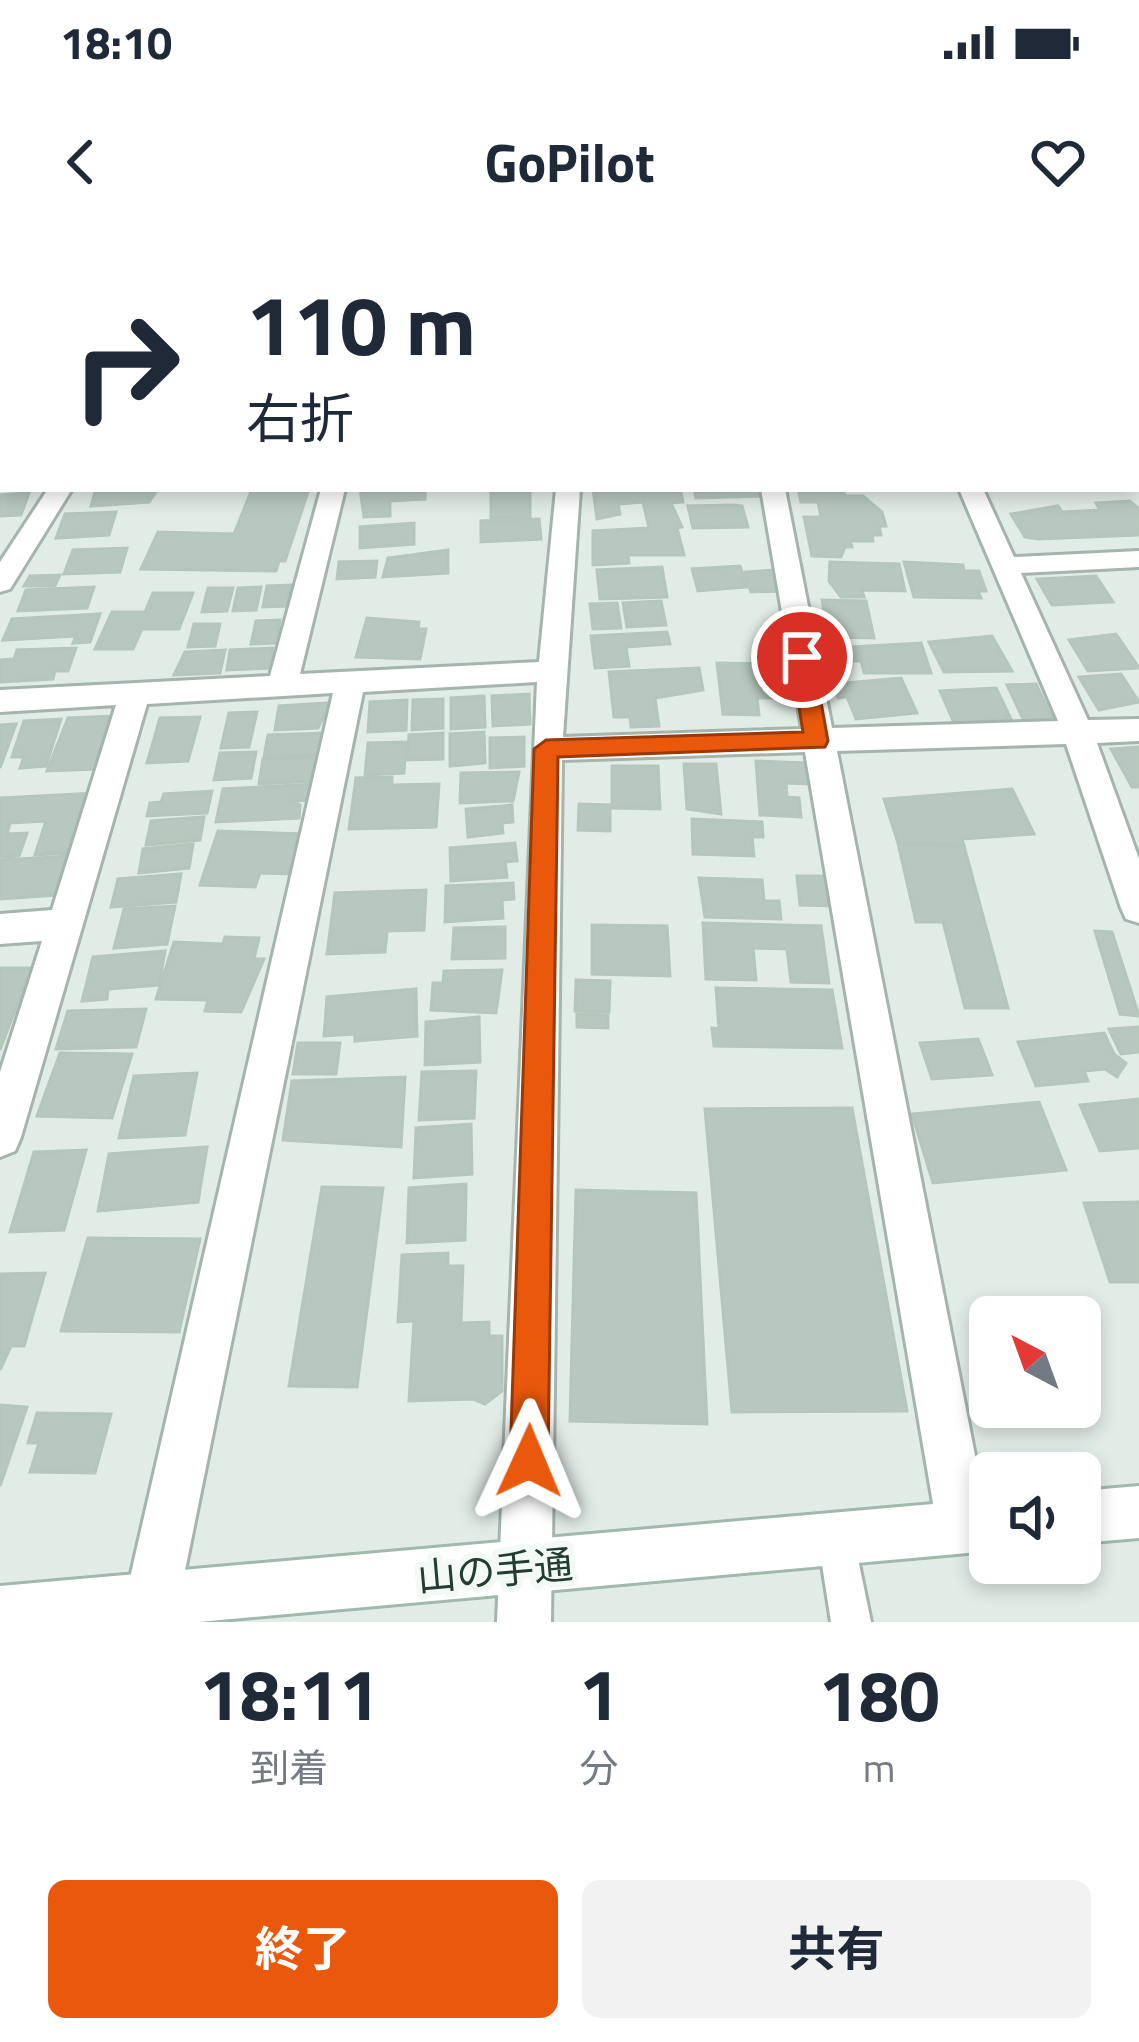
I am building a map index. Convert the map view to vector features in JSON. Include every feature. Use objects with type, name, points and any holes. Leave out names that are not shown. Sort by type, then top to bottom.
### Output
[{"type":"street","points":[[4,568],[58,492]]},
{"type":"street","points":[[282,686],[332,492]]},
{"type":"street","points":[[524,1622],[546,749],[568,492]]},
{"type":"street","points":[[774,492],[816,741],[969,1487]]},
{"type":"street","points":[[971,492],[1078,733],[1139,908]]},
{"type":"street","points":[[1003,566],[1139,559]]},
{"type":"street","points":[[0,701],[552,671]]},
{"type":"street","points":[[152,1600],[350,682]]},
{"type":"street","points":[[0,1137],[135,694]]},
{"type":"street","points":[[546,749],[1139,730]]},
{"type":"street","points":[[0,928],[65,924]]},
{"type":"street","points":[[1101,1515],[1139,1512]]},
{"type":"street","name":"山の手通","points":[[0,1613],[969,1527]]},
{"type":"lane","points":[[837,1539],[851,1622]]},
{"type":"building","points":[[95,492],[156,492],[149,502],[91,506]]},
{"type":"building","points":[[251,492],[308,492],[285,561],[279,561],[276,571],[141,569],[158,532],[234,534]]},
{"type":"building","points":[[360,492],[425,492],[425,499],[390,501],[390,516],[364,517]]},
{"type":"building","points":[[491,492],[530,492],[530,517],[491,518]]},
{"type":"building","points":[[593,492],[681,492],[683,502],[671,503],[682,527],[677,528],[684,555],[628,555],[629,563],[593,565],[593,531],[649,528],[643,502],[618,504],[620,514],[597,519]]},
{"type":"building","points":[[695,492],[766,492],[767,496],[696,498]]},
{"type":"building","points":[[799,492],[863,496],[882,512],[886,526],[879,526],[881,535],[872,535],[873,541],[850,541],[852,547],[845,547],[841,557],[812,556],[804,517],[821,517],[818,502],[801,502]]},
{"type":"building","points":[[29,493],[21,515],[0,516],[0,495]]},
{"type":"building","points":[[1130,501],[1139,509],[1139,535],[1025,537],[1011,514],[1058,506],[1062,512],[1100,510],[1096,503]]},
{"type":"building","points":[[688,506],[742,506],[748,527],[693,528]]},
{"type":"building","points":[[116,512],[109,535],[56,538],[65,514]]},
{"type":"building","points":[[539,519],[541,539],[481,542],[481,521]]},
{"type":"building","points":[[414,523],[414,544],[360,548],[360,527]]},
{"type":"building","points":[[127,548],[120,572],[64,574],[73,550]]},
{"type":"building","points":[[448,550],[448,573],[383,577],[388,558]]},
{"type":"building","points":[[377,561],[375,577],[337,579],[339,562]]},
{"type":"building","points":[[830,562],[899,564],[905,591],[862,590],[864,597],[841,597],[829,581]]},
{"type":"building","points":[[904,562],[963,565],[964,571],[979,571],[986,591],[978,591],[981,598],[914,597]]},
{"type":"building","points":[[740,566],[747,587],[698,591],[692,569]]},
{"type":"building","points":[[662,567],[667,597],[600,599],[597,570]]},
{"type":"building","points":[[775,570],[781,591],[751,592],[745,572]]},
{"type":"building","points":[[60,575],[55,586],[24,586],[30,576]]},
{"type":"building","points":[[1096,576],[1113,602],[1052,605],[1037,579]]},
{"type":"building","points":[[291,585],[287,606],[263,607],[267,586]]},
{"type":"building","points":[[94,587],[87,608],[18,611],[26,590]]},
{"type":"building","points":[[261,587],[256,610],[233,611],[238,588]]},
{"type":"building","points":[[208,588],[233,588],[227,611],[202,612]]},
{"type":"building","points":[[153,593],[193,593],[179,629],[142,629],[133,649],[95,649],[112,612],[145,612]]},
{"type":"building","points":[[822,600],[866,601],[874,638],[829,637]]},
{"type":"building","points":[[661,601],[666,625],[627,627],[623,603]]},
{"type":"building","points":[[617,603],[621,628],[593,629],[590,604]]},
{"type":"building","points":[[100,614],[90,642],[73,643],[76,636],[3,640],[12,619]]},
{"type":"building","points":[[367,618],[419,622],[418,629],[426,629],[420,659],[356,657]]},
{"type":"building","points":[[280,620],[276,643],[251,644],[256,621]]},
{"type":"building","points":[[194,624],[220,624],[215,646],[188,647]]},
{"type":"building","points":[[667,632],[670,644],[626,647],[629,666],[595,668],[591,636]]},
{"type":"building","points":[[1116,634],[1139,668],[1088,671],[1069,640]]},
{"type":"building","points":[[992,636],[1012,671],[944,672],[929,642]]},
{"type":"building","points":[[921,643],[931,673],[864,673],[861,661],[836,661],[834,648]]},
{"type":"building","points":[[76,648],[68,671],[55,671],[53,679],[0,682],[1,660],[14,659],[17,650]]},
{"type":"building","points":[[273,648],[270,668],[227,670],[230,650]]},
{"type":"building","points":[[225,650],[220,673],[174,675],[185,652]]},
{"type":"building","points":[[717,663],[791,664],[795,684],[775,684],[777,698],[757,698],[759,715],[723,714]]},
{"type":"building","points":[[699,668],[703,690],[655,698],[659,726],[631,727],[630,717],[614,717],[609,672]]},
{"type":"building","points":[[1121,674],[1139,702],[1099,710],[1079,677]]},
{"type":"building","points":[[901,678],[917,713],[856,719],[847,697],[838,698],[833,684]]},
{"type":"building","points":[[1036,684],[1053,719],[1026,725],[1007,685]]},
{"type":"building","points":[[996,688],[1011,719],[954,723],[940,691]]},
{"type":"building","points":[[529,694],[530,724],[493,726],[492,696]]},
{"type":"building","points":[[484,696],[485,727],[451,729],[451,698]]},
{"type":"building","points":[[443,699],[443,728],[412,730],[413,700]]},
{"type":"building","points":[[407,700],[406,730],[368,732],[370,702]]},
{"type":"building","points":[[330,703],[318,728],[275,730],[279,706]]},
{"type":"building","points":[[257,712],[249,747],[221,748],[229,713]]},
{"type":"building","points":[[115,716],[97,769],[47,771],[68,718]]},
{"type":"building","points":[[200,717],[188,761],[147,763],[160,718]]},
{"type":"building","points":[[61,719],[46,766],[20,768],[24,757],[12,757],[24,721]]},
{"type":"building","points":[[16,724],[0,768],[0,725]]},
{"type":"building","points":[[484,732],[485,763],[450,766],[450,734]]},
{"type":"building","points":[[325,733],[321,755],[264,757],[268,735]]},
{"type":"building","points":[[443,733],[443,759],[407,760],[409,735]]},
{"type":"building","points":[[524,737],[524,766],[490,768],[490,738]]},
{"type":"building","points":[[406,742],[404,773],[365,775],[368,743]]},
{"type":"building","points":[[1139,747],[1139,787],[1132,787],[1111,749]]},
{"type":"building","points":[[256,752],[251,778],[214,780],[220,753]]},
{"type":"building","points":[[317,757],[314,781],[259,784],[263,759]]},
{"type":"building","points":[[756,761],[807,763],[810,784],[786,783],[787,797],[799,798],[801,817],[760,815]]},
{"type":"building","points":[[684,764],[716,764],[721,814],[687,809]]},
{"type":"building","points":[[612,766],[658,766],[660,809],[612,808]]},
{"type":"building","points":[[519,772],[513,801],[460,803],[461,773]]},
{"type":"building","points":[[392,777],[392,785],[439,784],[436,827],[349,829],[356,778]]},
{"type":"building","points":[[315,784],[313,800],[292,801],[300,805],[299,818],[216,822],[223,789]]},
{"type":"building","points":[[1012,789],[1034,834],[962,839],[964,846],[898,843],[884,799]]},
{"type":"building","points":[[212,791],[207,813],[147,816],[150,803],[161,802],[164,794]]},
{"type":"building","points":[[94,793],[72,853],[35,855],[46,821],[10,823],[7,834],[27,833],[19,856],[0,857],[0,798]]},
{"type":"building","points":[[579,804],[610,805],[610,831],[578,830]]},
{"type":"building","points":[[512,805],[513,822],[502,823],[503,833],[468,837],[466,809]]},
{"type":"building","points":[[204,817],[200,840],[146,845],[151,821]]},
{"type":"building","points":[[692,819],[762,822],[763,837],[752,837],[754,856],[693,854]]},
{"type":"building","points":[[218,831],[303,834],[293,874],[260,873],[255,887],[200,885]]},
{"type":"building","points":[[515,843],[517,861],[505,862],[507,877],[451,881],[450,848]]},
{"type":"building","points":[[898,843],[964,846],[1008,1008],[965,1008],[943,922],[916,922]]},
{"type":"building","points":[[193,844],[189,868],[139,873],[143,849]]},
{"type":"building","points":[[70,856],[58,895],[0,899],[0,860]]},
{"type":"building","points":[[181,874],[176,902],[111,907],[118,879]]},
{"type":"building","points":[[797,876],[832,876],[836,906],[800,905]]},
{"type":"building","points":[[699,878],[762,880],[764,901],[779,901],[781,919],[705,917]]},
{"type":"building","points":[[513,883],[514,899],[502,900],[503,918],[445,922],[446,886]]},
{"type":"building","points":[[426,890],[424,930],[387,931],[385,952],[327,954],[335,893]]},
{"type":"building","points":[[175,906],[167,944],[114,948],[124,909]]},
{"type":"building","points":[[703,923],[821,926],[829,983],[791,982],[787,949],[753,948],[756,980],[706,979]]},
{"type":"building","points":[[592,925],[667,926],[670,976],[592,974]]},
{"type":"building","points":[[505,927],[505,958],[452,959],[454,928]]},
{"type":"building","points":[[1095,931],[1112,932],[1139,1016],[1120,1014]]},
{"type":"building","points":[[225,937],[259,938],[254,959],[264,959],[241,1012],[205,1011],[208,1000],[156,999],[174,942],[223,944]]},
{"type":"building","points":[[165,951],[159,985],[108,989],[107,999],[82,1001],[93,957]]},
{"type":"building","points":[[0,968],[31,968],[0,1050]]},
{"type":"building","points":[[502,970],[496,1013],[431,1010],[433,983],[443,983],[444,971]]},
{"type":"building","points":[[576,980],[610,981],[609,1012],[575,1011]]},
{"type":"building","points":[[716,988],[832,990],[842,1048],[714,1046],[712,1028],[719,1029]]},
{"type":"building","points":[[416,989],[417,1036],[355,1041],[355,1034],[324,1036],[327,997]]},
{"type":"building","points":[[146,1009],[136,1047],[56,1049],[68,1011]]},
{"type":"building","points":[[577,1014],[608,1015],[608,1028],[577,1027]]},
{"type":"building","points":[[479,1017],[480,1062],[425,1065],[426,1022]]},
{"type":"building","points":[[1139,1027],[1139,1052],[1121,1054],[1109,1029]]},
{"type":"building","points":[[1104,1033],[1114,1054],[1126,1063],[1117,1077],[1105,1069],[1084,1071],[1088,1081],[1036,1086],[1018,1042]]},
{"type":"building","points":[[978,1039],[992,1075],[932,1079],[920,1043]]},
{"type":"building","points":[[298,1043],[340,1043],[336,1074],[293,1074]]},
{"type":"building","points":[[60,1053],[132,1054],[112,1118],[37,1116]]},
{"type":"building","points":[[476,1071],[474,1118],[419,1120],[422,1072]]},
{"type":"building","points":[[197,1073],[185,1135],[119,1138],[134,1076]]},
{"type":"building","points":[[405,1077],[401,1147],[283,1140],[292,1081]]},
{"type":"building","points":[[1139,1099],[1139,1148],[1100,1151],[1080,1105]]},
{"type":"building","points":[[1039,1102],[1066,1170],[933,1183],[912,1114]]},
{"type":"building","points":[[852,1108],[907,1411],[732,1412],[705,1109]]},
{"type":"building","points":[[471,1124],[472,1174],[414,1178],[416,1128]]},
{"type":"building","points":[[207,1147],[198,1202],[98,1211],[109,1154]]},
{"type":"building","points":[[86,1150],[64,1230],[10,1232],[34,1152]]},
{"type":"building","points":[[466,1184],[465,1240],[407,1243],[409,1188]]},
{"type":"building","points":[[322,1187],[383,1188],[357,1387],[289,1386]]},
{"type":"building","points":[[576,1190],[696,1193],[707,1424],[570,1421]]},
{"type":"building","points":[[1139,1202],[1139,1282],[1110,1282],[1084,1203]]},
{"type":"building","points":[[88,1238],[200,1239],[179,1332],[61,1331]]},
{"type":"building","points":[[448,1253],[448,1266],[463,1266],[461,1323],[489,1322],[489,1336],[502,1336],[502,1391],[485,1404],[473,1399],[409,1401],[414,1321],[398,1322],[402,1255]]},
{"type":"building","points":[[45,1273],[24,1346],[11,1346],[0,1370],[0,1274]]},
{"type":"building","points":[[0,1405],[27,1407],[0,1486]]},
{"type":"building","points":[[37,1413],[111,1414],[95,1473],[30,1472],[39,1443],[28,1443]]},
{"type":"route","points":[[529,1461],[546,749],[816,741],[802,657]]}]
